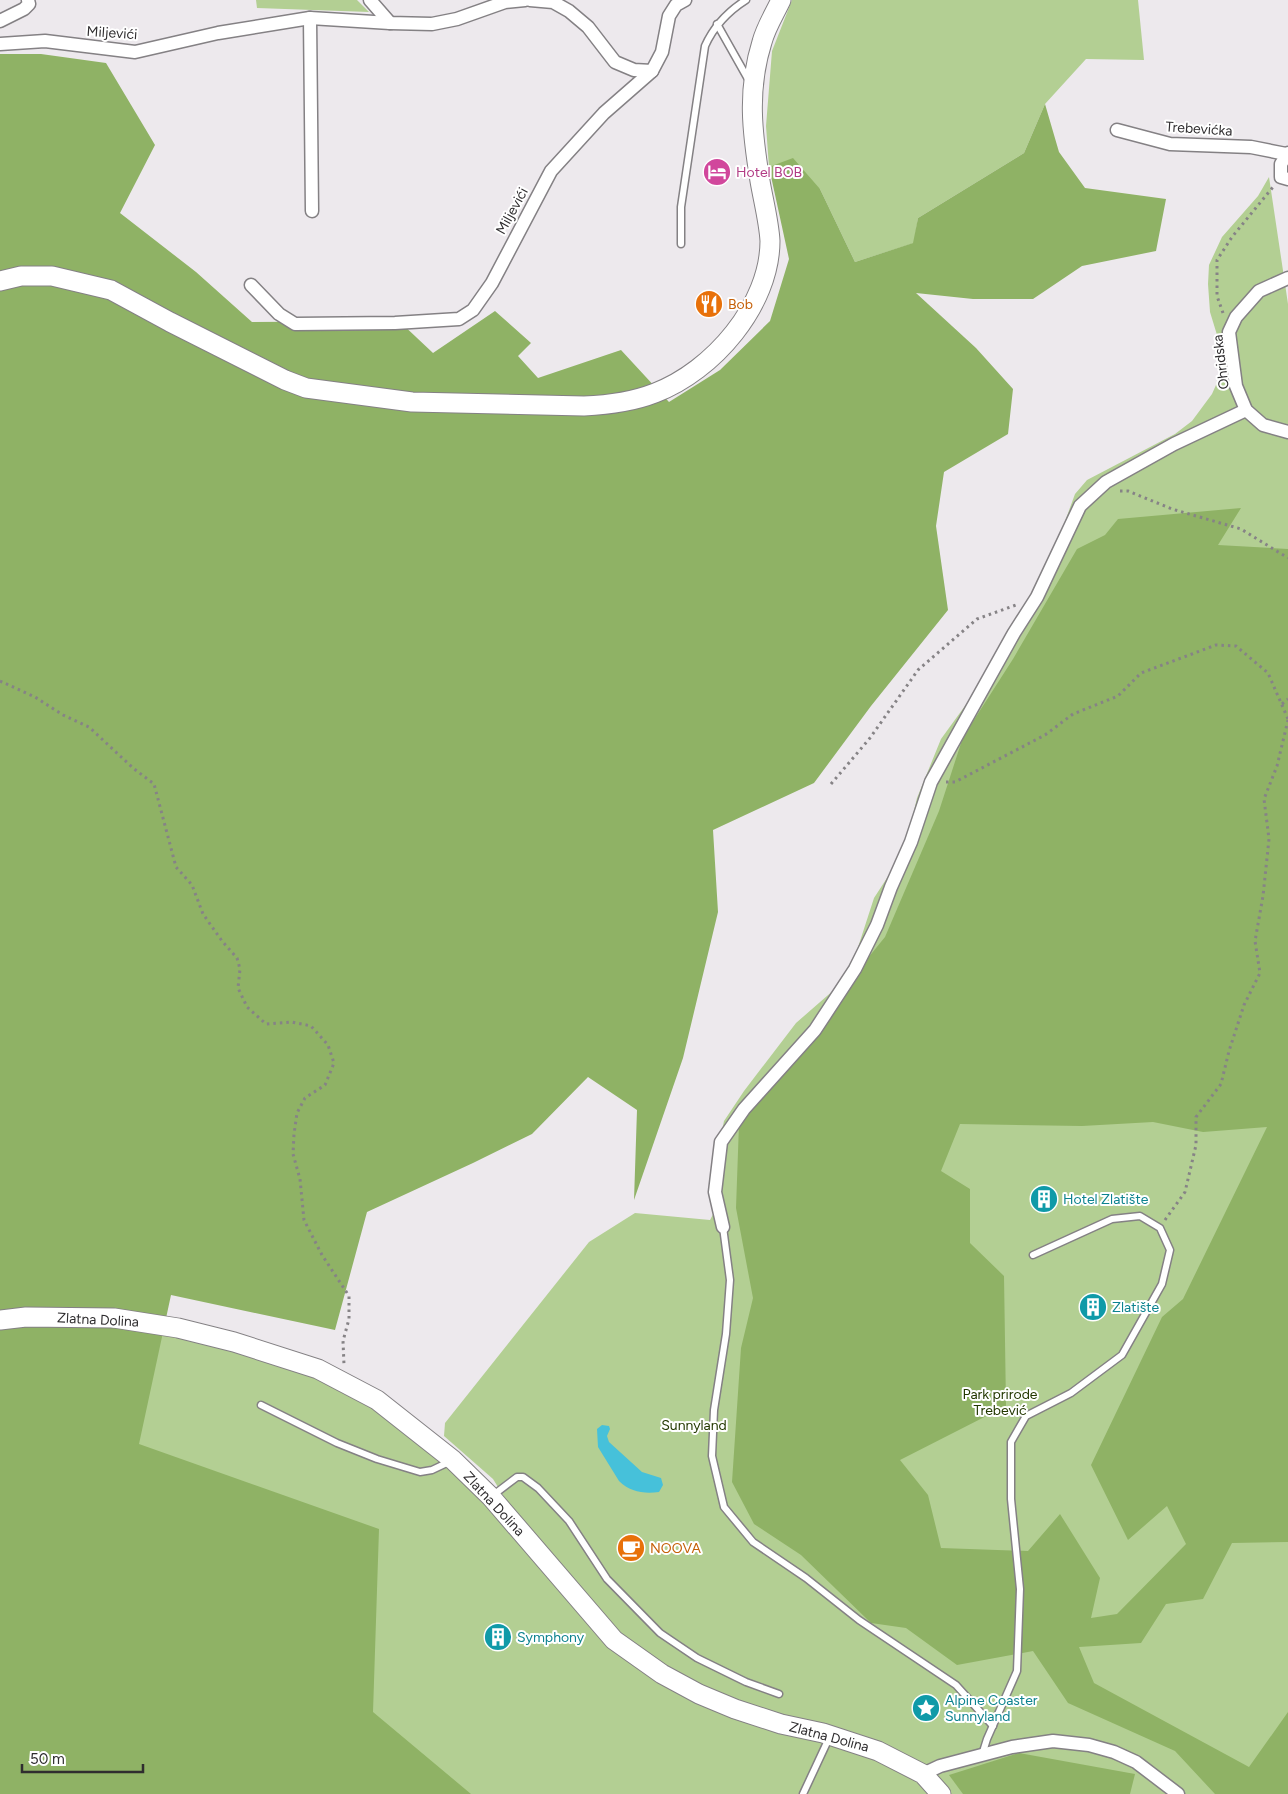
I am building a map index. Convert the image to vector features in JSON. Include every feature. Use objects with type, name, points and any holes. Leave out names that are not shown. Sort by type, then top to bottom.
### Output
[{"type":"main road","points":[[0,281],[21,276],[52,276],[111,290],[285,380],[306,388],[412,402],[584,406],[609,405],[654,394],[668,388],[704,364],[728,341],[750,310],[765,275],[770,240],[753,139],[751,98],[762,41],[781,0]]},
{"type":"main road","name":"Zlatna Dolina","points":[[0,1320],[26,1317],[114,1318],[178,1328],[234,1342],[318,1369],[377,1400],[453,1460],[491,1497],[614,1640],[662,1674],[699,1694],[735,1709],[781,1724],[830,1735],[878,1751],[923,1774],[941,1794]]},
{"type":"street","points":[[0,21],[24,8],[29,4],[28,0]]},
{"type":"street","points":[[370,0],[390,24]]},
{"type":"street","name":"Miljevići","points":[[0,44],[46,41],[135,52],[218,33],[310,18],[390,24],[432,24],[457,19],[505,2],[525,0]]},
{"type":"street","points":[[530,0],[553,2],[570,11],[588,27],[615,62],[634,70],[652,71],[662,52],[669,16],[676,5],[684,0]]},
{"type":"street","points":[[310,18],[312,211]]},
{"type":"street","name":"Miljevići","points":[[251,285],[279,314],[295,324],[395,323],[459,319],[473,310],[492,283],[551,171],[604,112],[652,71]]},
{"type":"street","name":"Trebevićka","points":[[1117,130],[1170,144],[1251,147],[1287,154]]},
{"type":"street","points":[[1284,178],[1281,164],[1287,154]]},
{"type":"street","name":"Ohridska","points":[[1246,410],[1236,386],[1229,332],[1236,317],[1259,291],[1288,278]]},
{"type":"street","points":[[723,1227],[715,1192],[721,1142],[744,1109],[815,1030],[854,969],[877,926],[890,887],[911,842],[930,782],[1014,633],[1037,597],[1080,506],[1106,482],[1174,444],[1246,410],[1263,425],[1288,432]]},
{"type":"street","points":[[923,1774],[940,1766],[1012,1747],[1053,1741],[1089,1745],[1114,1752],[1136,1762],[1178,1794]]},
{"type":"lane","points":[[681,244],[680,207],[705,46],[716,24],[746,0]]},
{"type":"lane","points":[[716,24],[753,87]]},
{"type":"lane","points":[[982,1755],[1017,1671],[1020,1589],[1011,1499],[1011,1442],[1026,1416],[1071,1393],[1122,1355],[1162,1284],[1170,1250],[1160,1228],[1140,1216],[1112,1219],[1033,1255]]},
{"type":"lane","points":[[723,1227],[730,1280],[726,1334],[714,1410],[712,1456],[724,1506],[753,1542],[806,1578],[859,1620],[956,1685],[993,1726]]},
{"type":"lane","points":[[261,1405],[337,1443],[377,1459],[420,1472],[432,1470],[453,1460]]},
{"type":"lane","points":[[491,1497],[517,1478],[523,1477],[538,1488],[570,1521],[607,1579],[660,1633],[697,1658],[746,1682],[779,1694]]},
{"type":"lane","points":[[803,1794],[830,1735]]},
{"type":"path","points":[[1229,332],[1217,296],[1217,260],[1232,237],[1284,178]]},
{"type":"path","points":[[1097,491],[1128,491],[1172,508],[1241,529],[1288,558]]},
{"type":"path","points":[[831,784],[870,738],[918,670],[977,619],[1037,597]]},
{"type":"path","points":[[930,782],[955,782],[1045,735],[1073,714],[1118,696],[1141,673],[1216,645],[1236,646],[1268,673],[1288,720],[1277,766],[1264,799],[1269,839],[1263,896],[1254,941],[1260,973],[1244,1004],[1221,1084],[1196,1117],[1196,1145],[1185,1192],[1160,1228]]},
{"type":"path","points":[[0,682],[35,697],[63,715],[89,727],[154,784],[176,867],[192,885],[203,914],[237,958],[240,969],[238,988],[246,1007],[266,1024],[292,1022],[311,1026],[328,1045],[334,1063],[325,1086],[305,1098],[297,1113],[293,1154],[300,1179],[304,1220],[322,1255],[349,1296],[349,1319],[343,1341],[345,1367],[352,1387]]},
{"type":"path","points":[[1282,704],[1288,699]]},
{"type":"green space","points":[[256,0],[357,0],[369,12],[257,8]]},
{"type":"green space","points":[[792,0],[1138,0],[1144,60],[1086,59],[1045,104],[1024,153],[918,218],[914,243],[855,262],[820,189],[769,167],[766,126],[772,51]]},
{"type":"green space","points":[[0,54],[41,54],[106,63],[155,145],[120,213],[196,272],[252,322],[399,321],[433,353],[495,311],[531,343],[518,356],[538,378],[621,350],[669,402],[720,370],[770,321],[789,259],[769,167],[793,158],[820,189],[855,262],[913,243],[918,218],[1024,153],[1045,104],[1059,152],[1085,188],[1166,199],[1156,251],[1082,266],[1033,299],[973,299],[916,293],[976,348],[1013,389],[1008,434],[944,472],[936,526],[948,610],[871,706],[814,783],[713,830],[718,912],[683,1058],[634,1200],[637,1110],[588,1077],[532,1134],[367,1212],[335,1330],[171,1295],[139,1444],[379,1529],[373,1712],[471,1794],[0,1794]]},
{"type":"green space","name":"Park prirode Trebević","points":[[1269,177],[1288,304],[1288,1794],[0,1794],[0,1309],[224,1337],[378,1404],[514,1513],[493,1479],[444,1436],[445,1423],[589,1242],[635,1213],[710,1220],[717,1207],[720,1140],[724,1121],[744,1091],[796,1023],[835,989],[850,972],[874,898],[898,861],[908,836],[917,798],[941,739],[970,699],[1024,611],[1056,546],[1075,494],[1087,480],[1175,434],[1192,421],[1212,394],[1220,376],[1223,362],[1221,348],[1210,312],[1209,265],[1222,237],[1258,196]]},
{"type":"green space","points":[[1241,508],[1218,545],[1288,549],[1288,1542],[1232,1543],[1203,1599],[1166,1604],[1141,1643],[1079,1647],[1094,1683],[1249,1767],[1288,1712],[1288,1794],[1215,1794],[1175,1751],[1068,1703],[1033,1651],[957,1665],[906,1628],[871,1623],[801,1555],[754,1524],[732,1482],[741,1348],[753,1298],[736,1208],[739,1124],[815,1023],[885,937],[939,811],[963,737],[1013,659],[1077,549],[1105,535],[1118,519]],"holes":[[[1153,1122],[1203,1132],[1267,1127],[1183,1299],[1162,1317],[1091,1465],[1128,1540],[1167,1506],[1186,1544],[1117,1614],[1091,1618],[1100,1578],[1060,1514],[1028,1551],[941,1548],[928,1495],[900,1460],[1006,1406],[1004,1276],[970,1243],[970,1189],[941,1171],[960,1124],[1082,1126]]]},
{"type":"green space","points":[[1019,1753],[1135,1774],[1130,1794],[963,1794],[949,1775]]},
{"type":"water","points":[[602,1425],[609,1426],[610,1429],[607,1436],[609,1442],[642,1472],[661,1478],[663,1485],[659,1492],[648,1493],[638,1491],[628,1488],[619,1481],[598,1447],[597,1429]]},
{"type":"place","name":"Hotel BOB","points":[[717,172]]},
{"type":"place","name":"Bob","points":[[709,304]]},
{"type":"place","name":"Hotel Zlatište","points":[[1044,1199]]},
{"type":"place","name":"Zlatište","points":[[1093,1307]]},
{"type":"place","name":"NOOVA","points":[[631,1548]]},
{"type":"place","name":"Symphony","points":[[498,1637]]},
{"type":"place","name":"Alpine Coaster Sunnyland","points":[[926,1708]]},
{"type":"park label","name":"Sunnyland","points":[[694,1425]]}]
